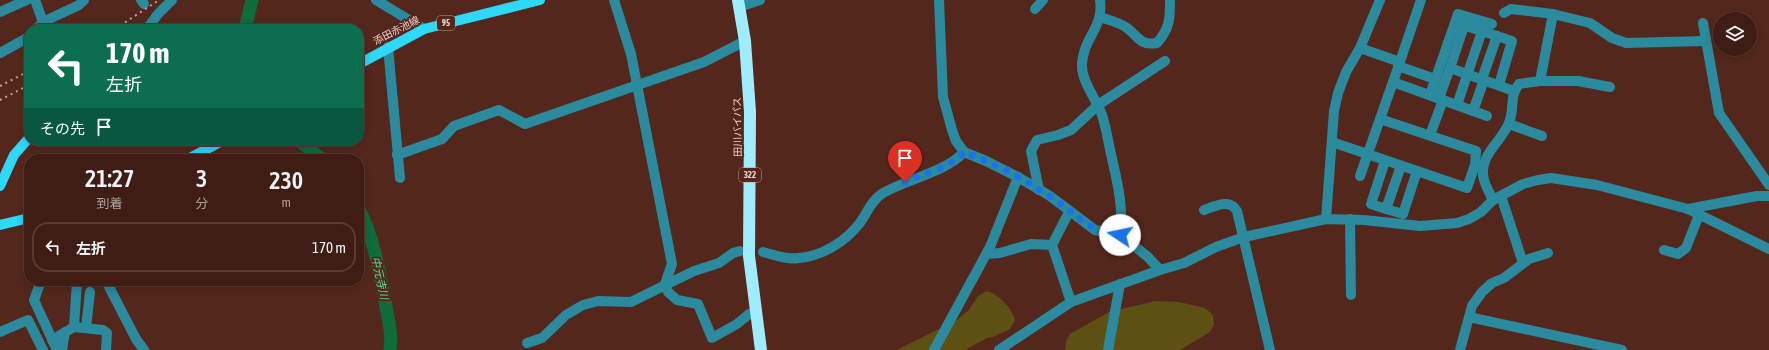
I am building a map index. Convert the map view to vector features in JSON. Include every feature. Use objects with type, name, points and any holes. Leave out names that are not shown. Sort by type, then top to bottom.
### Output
[{"type":"highway","name":"田川バイパス","points":[[738,4],[745,41],[750,112],[749,256],[761,350]]},
{"type":"main road","name":"添田赤池線","points":[[364,61],[424,28],[540,0]]},
{"type":"main road","points":[[0,186],[14,155],[24,144]]},
{"type":"main road","points":[[197,154],[213,146]]},
{"type":"main road","points":[[0,224],[24,219]]},
{"type":"street","points":[[0,12],[27,0]]},
{"type":"street","points":[[35,0],[39,24]]},
{"type":"street","points":[[43,24],[79,5],[84,0]]},
{"type":"street","points":[[151,24],[172,0]]},
{"type":"street","points":[[376,0],[424,28]]},
{"type":"street","points":[[614,0],[631,54],[672,264],[665,284],[668,292],[677,300],[698,304],[712,338],[737,324],[749,314],[757,312]]},
{"type":"street","points":[[738,4],[760,0]]},
{"type":"street","points":[[939,0],[943,97],[956,141],[964,152],[986,160],[1018,177],[1095,230],[1120,235],[1148,257],[1160,270]]},
{"type":"street","points":[[1035,9],[1043,0]]},
{"type":"street","points":[[1100,0],[1100,17],[1098,26],[1087,44],[1082,64],[1086,82],[1098,105],[1120,195],[1122,220],[1120,235]]},
{"type":"street","points":[[1100,17],[1127,27],[1142,42],[1150,44],[1157,43],[1164,36],[1169,24],[1170,0]]},
{"type":"street","points":[[1326,219],[1334,111],[1338,93],[1346,72],[1360,48],[1380,0]]},
{"type":"street","points":[[1360,176],[1421,0]]},
{"type":"street","points":[[1504,13],[1511,9],[1553,14],[1590,23],[1612,38],[1626,42],[1705,41]]},
{"type":"street","points":[[1437,98],[1435,79],[1458,14],[1492,24]]},
{"type":"street","points":[[1540,81],[1553,14]]},
{"type":"street","points":[[1703,23],[1719,114],[1769,185]]},
{"type":"street","points":[[1430,135],[1437,98],[1450,68],[1462,25],[1512,41],[1499,85]]},
{"type":"street","points":[[1457,105],[1482,31]]},
{"type":"street","points":[[1473,111],[1497,36]]},
{"type":"street","points":[[0,53],[24,40]]},
{"type":"street","points":[[397,155],[442,139],[454,126],[499,110],[525,124],[704,62],[745,41]]},
{"type":"street","points":[[388,47],[400,178]]},
{"type":"street","points":[[1360,48],[1435,79]]},
{"type":"street","points":[[1039,190],[1032,151],[1033,145],[1037,140],[1071,130],[1098,105],[1165,61]]},
{"type":"street","points":[[1450,68],[1514,91]]},
{"type":"street","points":[[1523,263],[1498,198],[1484,180],[1483,169],[1486,157],[1511,118],[1514,91],[1519,84],[1540,81],[1578,81],[1610,87]]},
{"type":"street","points":[[1393,82],[1487,116]]},
{"type":"street","points":[[1332,142],[1467,188],[1475,165],[1476,151],[1380,119]]},
{"type":"street","points":[[1508,124],[1542,136]]},
{"type":"street","points":[[764,252],[787,258],[799,258],[833,247],[844,240],[859,224],[874,200],[882,194],[917,177],[942,168],[956,160],[964,152]]},
{"type":"street","points":[[1385,161],[1371,204],[1403,214],[1417,172]]},
{"type":"street","points":[[1386,209],[1401,166]]},
{"type":"street","points":[[934,350],[986,254],[1018,177]]},
{"type":"street","points":[[999,350],[1072,302],[1160,270],[1184,263],[1216,247],[1244,237],[1326,219],[1350,219],[1420,226],[1457,223],[1469,219],[1481,212],[1498,198],[1523,184],[1551,178],[1597,185],[1688,209],[1769,249]]},
{"type":"street","points":[[1688,209],[1757,196],[1769,196]]},
{"type":"street","points":[[1204,210],[1229,203],[1234,205],[1244,237],[1270,350]]},
{"type":"street","points":[[1069,212],[1052,244],[1072,302]]},
{"type":"street","points":[[1664,250],[1678,254],[1686,248],[1699,215]]},
{"type":"street","points":[[1350,219],[1351,295]]},
{"type":"street","points":[[986,254],[1000,253],[1031,244],[1052,244]]},
{"type":"street","points":[[527,342],[542,338],[566,315],[583,305],[598,301],[631,302],[694,271],[719,263],[734,253],[740,251]]},
{"type":"street","points":[[1460,350],[1472,306],[1482,292],[1492,283],[1504,278],[1528,259],[1548,253]]},
{"type":"street","points":[[1108,350],[1120,284]]},
{"type":"street","points":[[39,286],[34,300],[57,350]]},
{"type":"street","points":[[62,350],[69,329],[76,286]]},
{"type":"street","points":[[109,286],[143,350]]},
{"type":"street","points":[[86,328],[90,292]]},
{"type":"street","points":[[1469,317],[1622,350]]},
{"type":"street","points":[[0,332],[28,320],[41,347],[69,329],[86,328],[103,330],[106,333],[106,350]]},
{"type":"shaded area","points":[[987,291],[1001,299],[1011,311],[1015,320],[1010,329],[993,337],[987,338],[965,350],[897,350],[957,320],[969,310],[978,296]]},
{"type":"shaded area","points":[[1155,301],[1179,302],[1205,308],[1213,315],[1214,325],[1210,332],[1180,350],[1065,350],[1066,342],[1070,334],[1109,312]]},
{"type":"waterway","name":"中元寺川","points":[[246,24],[252,0]]},
{"type":"waterway","name":"中元寺川","points":[[305,146],[316,154]]},
{"type":"waterway","name":"中元寺川","points":[[364,220],[373,244],[379,269],[390,328],[390,350]]},
{"type":"railway","points":[[123,24],[159,0]]},
{"type":"railway","points":[[0,86],[24,74]]},
{"type":"railway","points":[[0,100],[24,88]]},
{"type":"route","points":[[905,182],[942,168],[956,160],[964,152],[986,160],[1050,196],[1069,212],[1095,230],[1108,234],[1120,235]]}]
